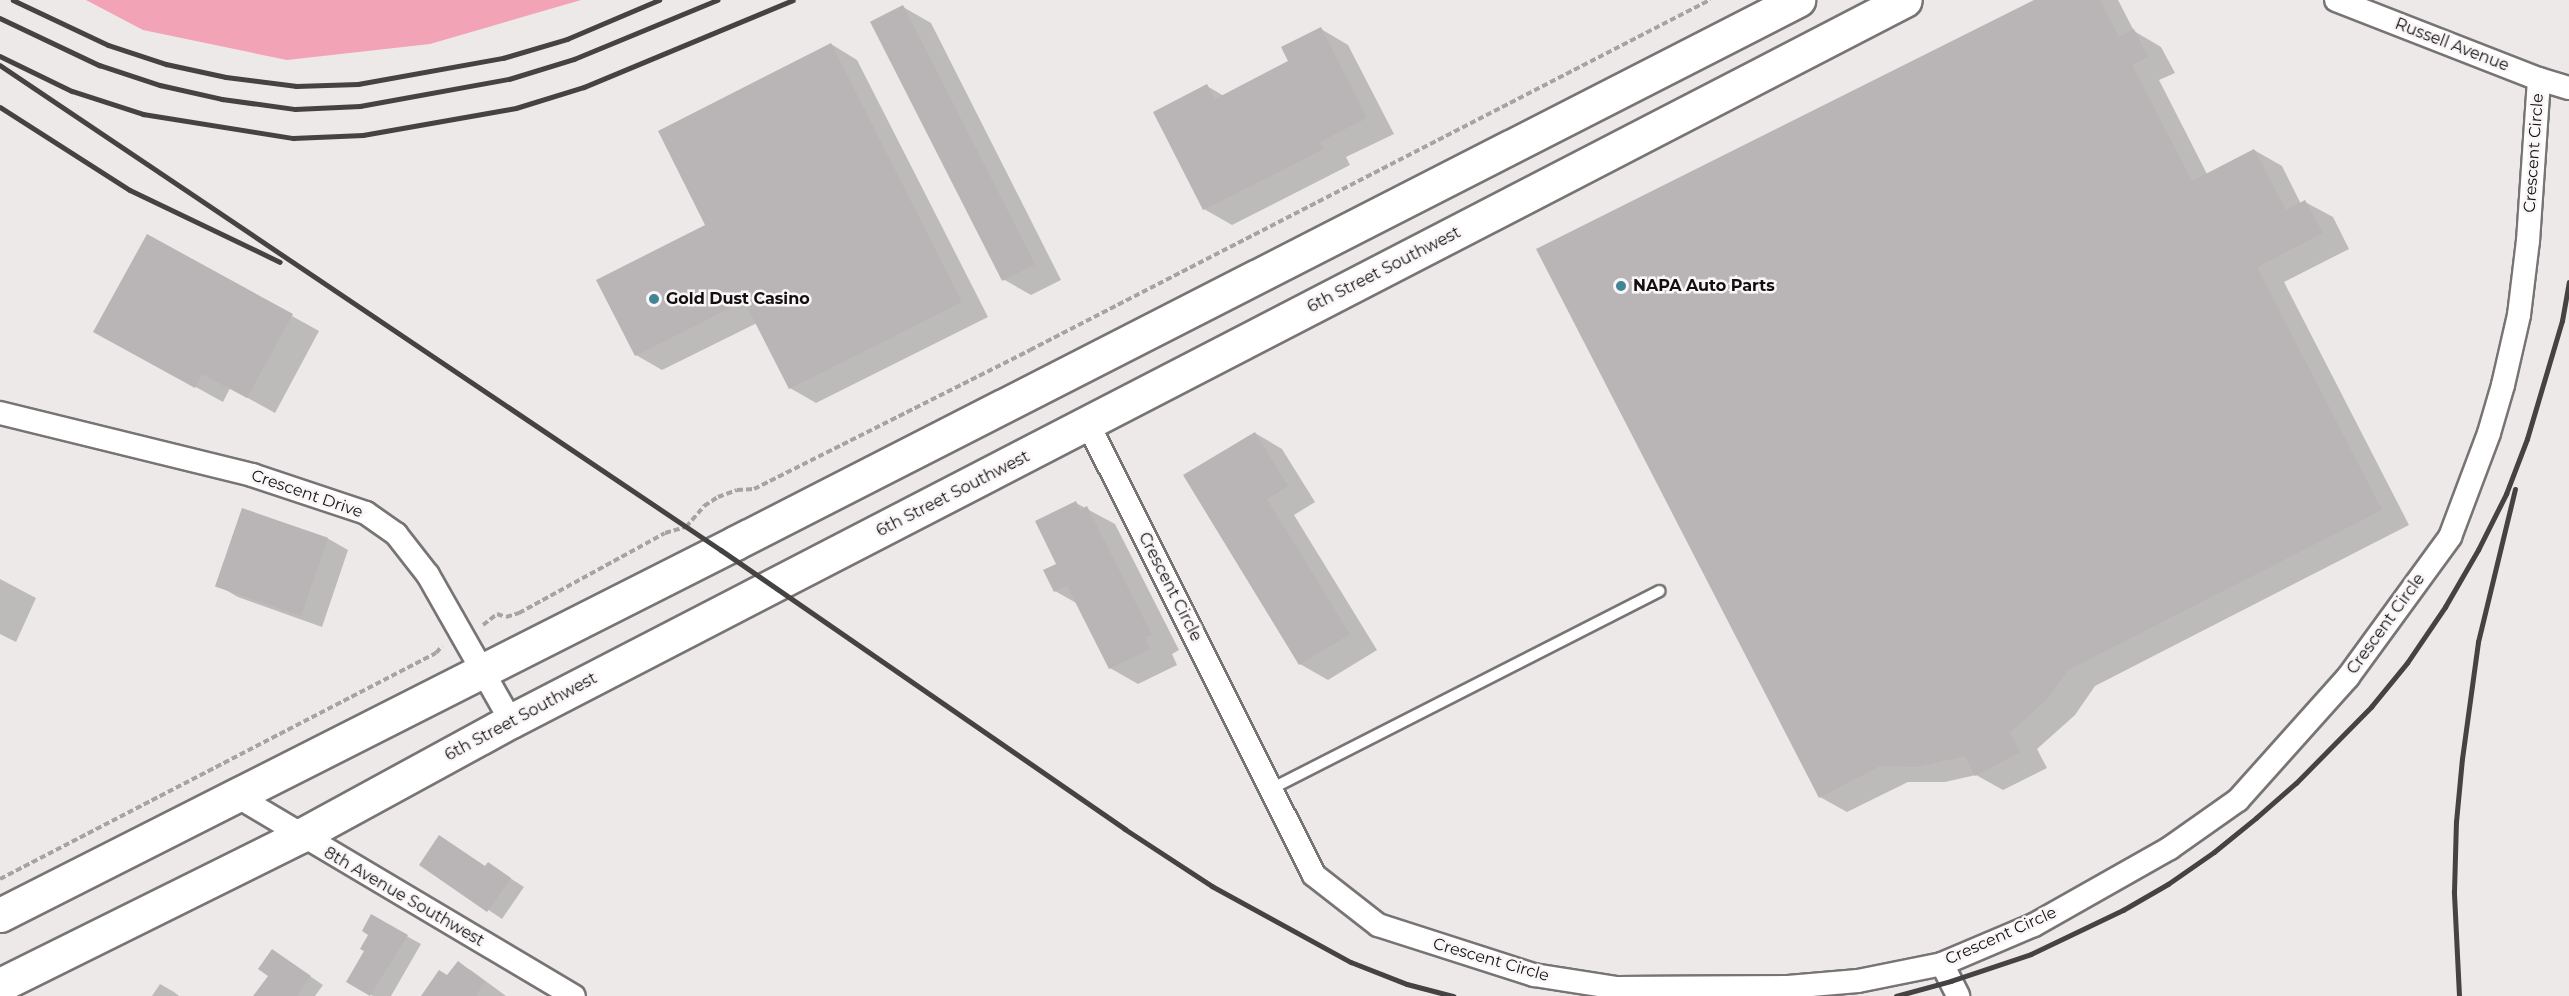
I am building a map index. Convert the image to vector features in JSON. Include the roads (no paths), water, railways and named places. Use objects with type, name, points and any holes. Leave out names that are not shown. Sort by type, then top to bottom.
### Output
[{"type":"main road","points":[[0,915],[754,534],[1798,0]]},
{"type":"main road","name":"6th Street Southwest","points":[[0,985],[300,836],[511,721],[1905,0]]},
{"type":"street","name":"Russell Avenue","points":[[2336,0],[2539,79],[2569,88]]},
{"type":"street","name":"Crescent Circle","points":[[1088,424],[1314,875],[1378,925],[1448,950],[1534,975],[1617,988],[1712,990],[1788,987],[1858,981],[1942,964],[2034,925],[2170,848],[2238,800],[2348,677],[2450,537],[2489,433],[2519,315],[2528,241],[2539,79]]},
{"type":"street","name":"Crescent Drive","points":[[0,413],[252,475],[366,513],[396,534],[428,575],[511,721]]},
{"type":"street","name":"8th Avenue Southwest","points":[[235,795],[300,836],[574,996]]},
{"type":"street","points":[[1942,964],[1958,996]]},
{"type":"lane","points":[[1271,789],[1659,591]]},
{"type":"railway","points":[[13,0],[108,45],[166,64],[226,77],[296,86],[358,84],[503,58],[567,39],[659,0]]},
{"type":"railway","points":[[0,18],[99,65],[160,85],[222,99],[295,109],[360,106],[509,79],[574,59],[717,0]]},
{"type":"railway","points":[[0,56],[72,91],[143,114],[293,138],[363,135],[516,108],[584,87],[793,0]]},
{"type":"railway","points":[[0,65],[721,550],[1125,829],[1212,886],[1351,962],[1407,984],[1453,996]]},
{"type":"railway","points":[[0,107],[130,190],[280,262]]},
{"type":"railway","points":[[1896,996],[1951,981],[2031,954],[2123,910],[2168,884],[2214,852],[2256,818],[2296,783],[2371,707],[2407,663],[2445,607],[2478,550],[2506,494],[2527,439],[2562,321],[2569,283]]},
{"type":"railway","points":[[2459,996],[2454,892],[2456,822],[2462,759],[2478,642],[2515,489]]},
{"type":"place","name":"NAPA Auto Parts","points":[[1621,286]]},
{"type":"place","name":"Gold Dust Casino","points":[[654,299]]}]
